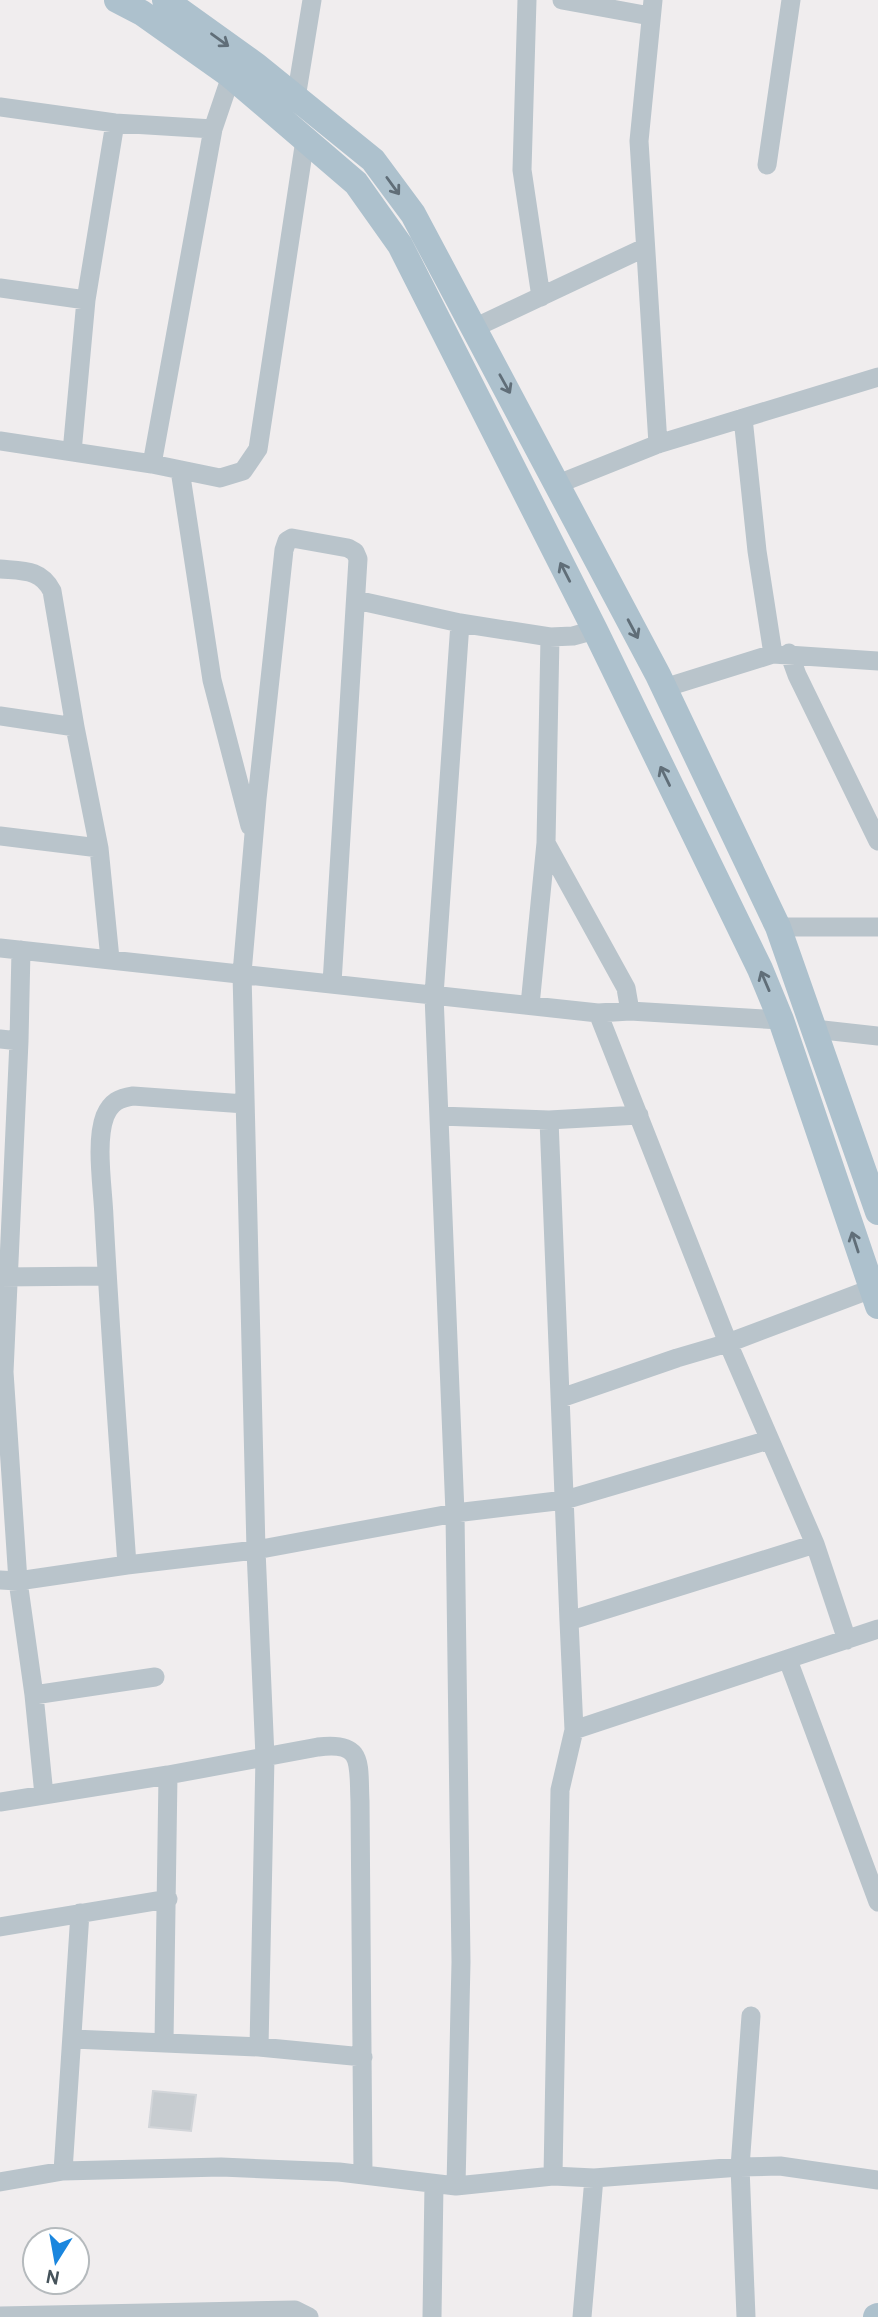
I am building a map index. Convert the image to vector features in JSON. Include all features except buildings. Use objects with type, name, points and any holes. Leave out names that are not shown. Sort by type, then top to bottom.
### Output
[{"type":"main road","points":[[117,0],[142,13],[231,76],[356,183],[400,245],[595,631],[760,970],[781,1020],[874,1298]]},
{"type":"main road","points":[[165,0],[257,66],[373,160],[413,214],[664,688],[778,927],[878,1212]]},
{"type":"street","points":[[296,98],[312,0]]},
{"type":"street","points":[[527,0],[522,170],[541,297]]},
{"type":"street","points":[[562,0],[652,8],[639,141],[658,444]]},
{"type":"street","points":[[767,165],[791,0]]},
{"type":"street","points":[[152,464],[213,129],[231,76]]},
{"type":"street","points":[[0,107],[115,123],[213,129]]},
{"type":"street","points":[[72,452],[86,300],[115,123]]},
{"type":"street","points":[[0,441],[152,464],[220,478],[243,471],[258,449],[305,139]]},
{"type":"street","points":[[474,328],[644,248]]},
{"type":"street","points":[[0,288],[86,300]]},
{"type":"street","points":[[558,484],[658,444],[878,377]]},
{"type":"street","points":[[743,418],[757,551],[781,653],[797,675],[878,841]]},
{"type":"street","points":[[180,470],[212,680],[253,841]]},
{"type":"street","points":[[259,2047],[265,1757],[256,1550],[242,973],[284,550],[287,541],[292,538],[348,548],[355,552],[358,559],[332,983]]},
{"type":"street","points":[[0,569],[38,574],[47,581],[52,591],[99,848],[110,958]]},
{"type":"street","points":[[356,600],[460,623],[550,637],[595,631]]},
{"type":"street","points":[[456,2186],[461,1962],[455,1513],[434,996],[460,623]]},
{"type":"street","points":[[530,1004],[546,843],[550,637]]},
{"type":"street","points":[[664,688],[781,653],[878,661]]},
{"type":"street","points":[[0,716],[75,727]]},
{"type":"street","points":[[0,836],[99,848]]},
{"type":"street","points":[[546,843],[626,988],[630,1011]]},
{"type":"street","points":[[778,927],[878,927]]},
{"type":"street","points":[[0,948],[598,1013],[630,1011],[781,1020]]},
{"type":"street","points":[[21,950],[10,1040],[2,1372],[9,1580],[34,1695],[44,1796]]},
{"type":"street","points":[[598,1013],[728,1343],[815,1544],[847,1640]]},
{"type":"street","points":[[814,1029],[878,1037]]},
{"type":"street","points":[[127,1565],[107,1276],[101,1150],[104,1117],[112,1103],[121,1097],[244,1104]]},
{"type":"street","points":[[439,1116],[550,1121],[639,1115]]},
{"type":"street","points":[[550,1121],[574,1730],[560,1790],[554,2176]]},
{"type":"street","points":[[4,1276],[107,1276]]},
{"type":"street","points":[[561,1398],[677,1358],[874,1298]]},
{"type":"street","points":[[9,1580],[256,1550],[455,1513],[565,1500],[769,1440]]},
{"type":"street","points":[[569,1621],[815,1544]]},
{"type":"street","points":[[574,1730],[878,1629]]},
{"type":"street","points":[[788,1660],[878,1902]]},
{"type":"street","points":[[34,1695],[155,1677]]},
{"type":"street","points":[[0,1802],[337,1745],[348,1748],[357,1758],[360,1801],[363,2175]]},
{"type":"street","points":[[164,2042],[168,1775]]},
{"type":"street","points":[[0,1927],[168,1899]]},
{"type":"street","points":[[63,2171],[80,1913]]},
{"type":"street","points":[[747,2317],[740,2167],[751,2016]]},
{"type":"street","points":[[72,2039],[259,2047],[363,2057]]},
{"type":"street","points":[[0,2182],[63,2171],[221,2167],[339,2172],[456,2186],[554,2176],[594,2178],[779,2166],[878,2180]]},
{"type":"street","points":[[582,2317],[594,2178]]},
{"type":"street","points":[[432,2317],[433,2184]]},
{"type":"street","points":[[0,2316],[295,2310],[309,2317]]}]
